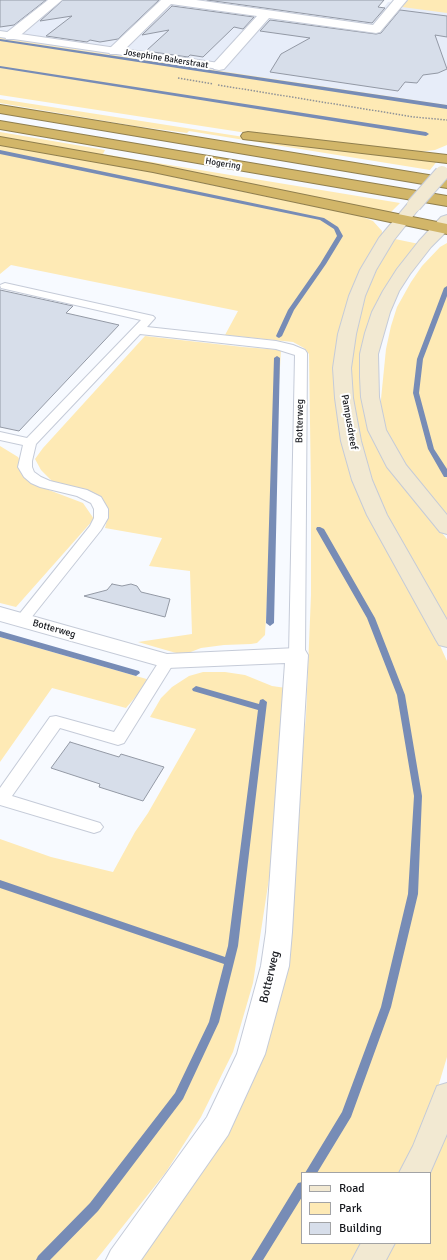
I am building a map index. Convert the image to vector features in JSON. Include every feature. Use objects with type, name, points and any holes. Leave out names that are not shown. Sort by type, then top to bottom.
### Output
[{"type":"highway","points":[[0,98],[164,122]]},
{"type":"highway","name":"Hogering","points":[[0,109],[446,170]]},
{"type":"highway","name":"Hogering","points":[[0,125],[447,201]]},
{"type":"highway","points":[[234,134],[446,170]]},
{"type":"highway","points":[[0,141],[153,168],[402,220],[445,225]]},
{"type":"main road","name":"Pampusdreef","points":[[446,170],[414,205],[387,238],[368,270],[357,296],[347,334],[342,368],[344,398],[351,441],[362,480],[374,508],[447,640]]},
{"type":"main road","points":[[445,225],[425,244],[403,272],[388,298],[374,333],[369,354],[369,377],[370,397],[377,430],[397,467],[447,528]]},
{"type":"main road","points":[[415,1172],[426,1150],[447,1096]]},
{"type":"main road","points":[[368,1260],[377,1244]]},
{"type":"street","name":"Josephine Bakerstraat","points":[[6,35],[56,0]]},
{"type":"street","name":"Josephine Bakerstraat","points":[[114,51],[169,0],[376,29],[401,0]]},
{"type":"street","name":"Josephine Bakerstraat","points":[[219,66],[266,14]]},
{"type":"street","name":"Botterweg","points":[[11,617],[167,662],[297,655],[279,932],[275,966],[250,1054],[218,1126],[122,1260]]},
{"type":"lane","name":"Josephine Bakerstraat","points":[[6,35],[219,66]]},
{"type":"lane","points":[[4,286],[149,318],[30,443],[25,460],[25,467],[29,474],[36,480],[45,484],[82,493],[96,500],[101,509],[101,518],[96,527],[11,617]]},
{"type":"lane","name":"Botterweg","points":[[137,330],[276,345],[301,353],[297,655]]},
{"type":"lane","points":[[0,436],[30,443]]},
{"type":"lane","points":[[94,827],[1,799],[56,721],[118,739],[167,662]]},
{"type":"path","points":[[174,78],[414,117],[447,120]]},
{"type":"shaded area","points":[[0,0],[302,0],[381,11],[388,2],[447,0],[447,109],[0,45]]},
{"type":"green space","points":[[408,0],[447,0],[447,13],[402,7]]},
{"type":"green space","points":[[0,38],[447,105],[447,145],[435,150],[418,152],[260,135],[0,95]]},
{"type":"green space","points":[[0,99],[276,142],[438,160],[430,170],[189,131],[187,133],[135,126],[0,103]]},
{"type":"green space","points":[[0,132],[105,150],[103,154],[400,203],[391,212],[388,212],[239,181],[0,138]]},
{"type":"green space","points":[[0,143],[117,164],[360,216],[373,221],[382,231],[382,235],[358,278],[344,434],[447,661],[447,1057],[438,1087],[408,1160],[402,1172],[301,1172],[301,1244],[362,1244],[353,1260],[133,1260],[213,1147],[291,874],[306,716],[311,595],[309,354],[304,348],[293,342],[225,335],[238,311],[11,265],[0,274]]},
{"type":"green space","points":[[395,239],[419,244],[388,282],[374,307],[368,322],[359,371],[361,396],[365,417],[394,474],[447,539],[447,625],[394,534],[364,463],[352,408],[350,374],[359,309],[382,257]]},
{"type":"green space","points":[[447,243],[447,519],[417,484],[387,436],[381,409],[381,399],[386,349],[397,307],[422,266],[440,247]]},
{"type":"green space","points":[[145,336],[281,350],[265,635],[257,643],[201,648],[183,655],[138,642],[192,634],[190,571],[149,566],[162,538],[105,528],[109,512],[96,496],[54,483],[41,470],[35,459],[43,448]]},
{"type":"green space","points":[[0,446],[18,457],[33,484],[83,503],[94,519],[16,607],[0,603]]},
{"type":"green space","points":[[0,637],[150,680],[126,708],[52,688],[0,762]]},
{"type":"green space","points":[[203,672],[225,672],[245,675],[272,686],[286,688],[272,859],[253,983],[233,1052],[201,1117],[166,1172],[96,1260],[0,1260],[0,839],[51,857],[113,872],[196,729],[150,717],[161,698],[172,687],[189,676]]},
{"type":"green space","points":[[447,1126],[447,1260],[382,1260],[391,1244],[431,1244],[430,1172]]},
{"type":"building","points":[[0,0],[46,0],[14,25],[0,27]]},
{"type":"building","points":[[63,0],[159,0],[118,39],[100,42],[90,40],[87,42],[46,36],[72,16],[40,21]]},
{"type":"building","points":[[207,0],[384,0],[378,7],[385,8],[372,23]]},
{"type":"building","points":[[172,6],[254,17],[243,29],[234,27],[203,57],[190,55],[188,57],[146,51],[169,30],[142,35]]},
{"type":"building","points":[[400,10],[447,16],[447,37],[435,35],[447,69],[438,73],[423,75],[417,83],[405,82],[398,91],[270,72],[281,54],[310,38],[260,31],[270,20],[376,34],[381,33]]},
{"type":"building","points":[[0,290],[73,306],[66,313],[119,325],[19,431],[0,427]]},
{"type":"building","points":[[112,584],[122,586],[131,584],[137,586],[141,592],[170,599],[165,617],[84,596],[107,590]]},
{"type":"building","points":[[70,742],[119,757],[121,754],[164,767],[143,801],[99,787],[100,784],[51,768]]},
{"type":"waterway","points":[[0,40],[447,107]]},
{"type":"waterway","points":[[0,67],[426,134]]},
{"type":"waterway","points":[[0,152],[322,219],[336,228],[340,236],[323,264],[291,310],[279,336]]},
{"type":"waterway","points":[[447,288],[420,359],[416,393],[431,449],[447,475]]},
{"type":"waterway","points":[[270,623],[277,358]]},
{"type":"waterway","points":[[312,1172],[347,1114],[386,1007],[413,894],[418,796],[401,695],[371,618],[320,529]]},
{"type":"waterway","points":[[0,634],[136,673]]},
{"type":"waterway","points":[[196,689],[262,708]]},
{"type":"waterway","points":[[229,962],[233,946],[263,702]]},
{"type":"waterway","points":[[0,884],[229,962]]},
{"type":"waterway","points":[[42,1260],[94,1207],[179,1096],[214,1022],[229,962]]},
{"type":"waterway","points":[[257,1260],[301,1189]]}]
